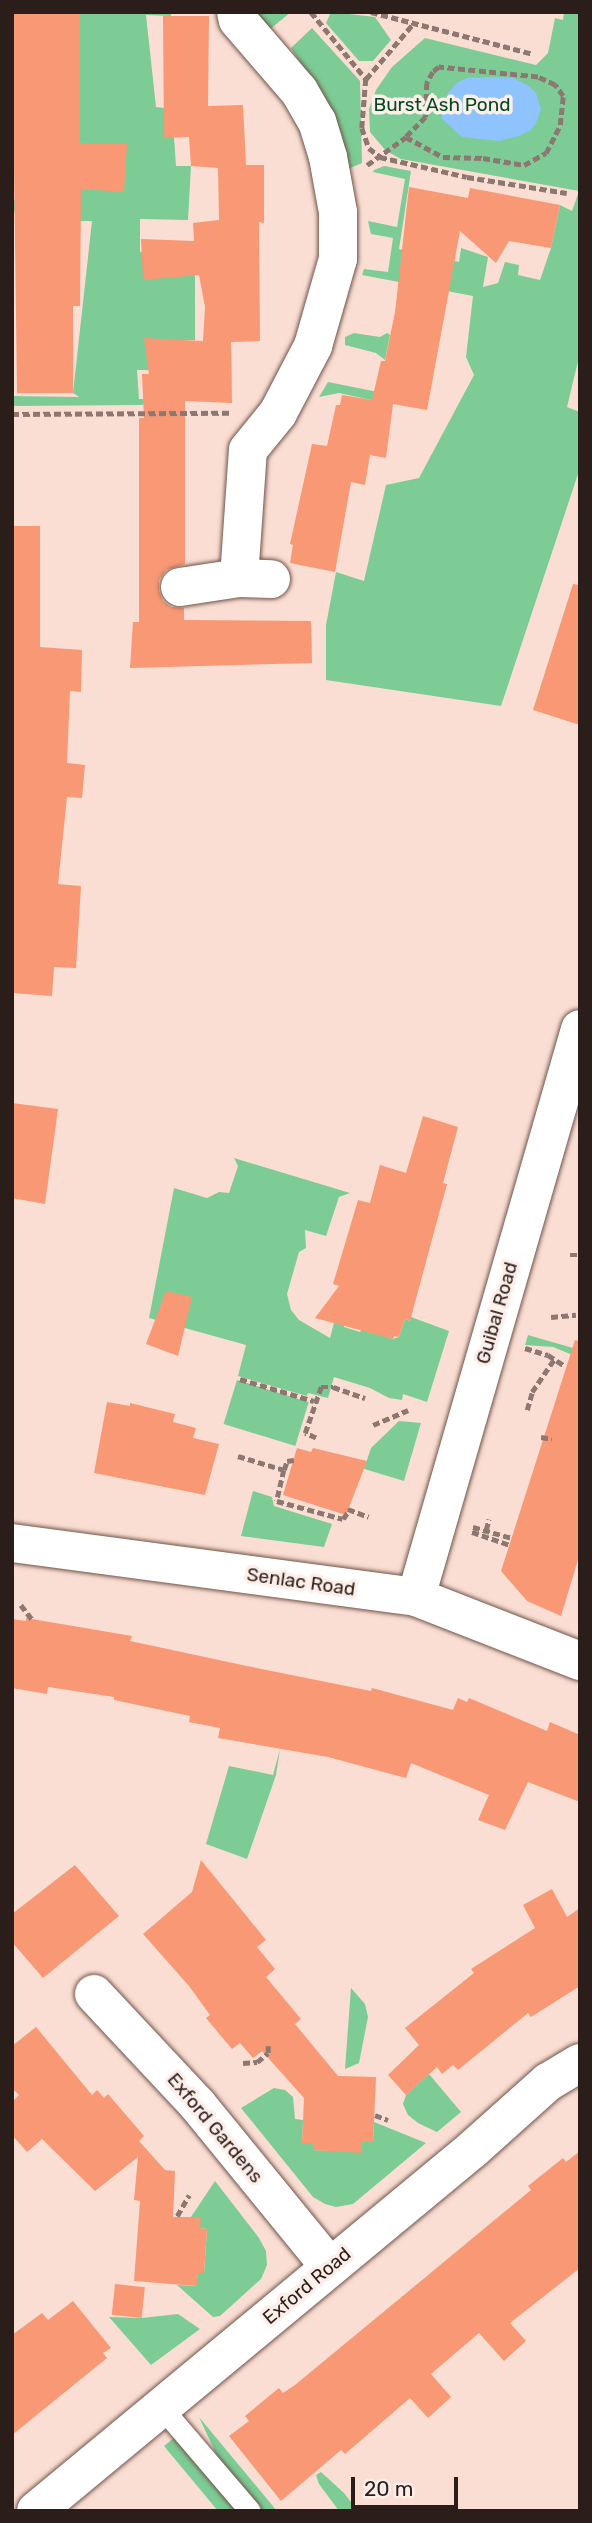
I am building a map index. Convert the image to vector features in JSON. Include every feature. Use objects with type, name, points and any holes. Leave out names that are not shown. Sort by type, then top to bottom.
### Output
[{"type":"street","points":[[180,587],[255,579],[248,450],[278,413],[313,346],[325,312],[338,259],[338,212],[328,157],[317,121],[299,90],[238,20],[236,12]]},
{"type":"street","name":"Guibal Road","points":[[415,1597],[580,1029]]},
{"type":"street","name":"Senlac Road","points":[[12,1543],[415,1597],[580,1661]]},
{"type":"street","name":"Exford Gardens","points":[[94,1994],[197,2104],[330,2267]]},
{"type":"street","name":"Exford Road","points":[[36,2511],[548,2082],[580,2063]]},
{"type":"lane","points":[[162,2408],[250,2511]]},
{"type":"path","points":[[312,12],[366,79]]},
{"type":"path","points":[[371,12],[533,54]]},
{"type":"path","points":[[414,24],[366,79],[362,128],[369,148],[380,157],[428,169],[567,193]]},
{"type":"path","points":[[380,157],[426,117],[427,83],[439,67],[538,77],[555,85],[563,96],[560,125],[546,153],[524,165],[484,158],[443,157],[406,137]]},
{"type":"path","points":[[12,414],[278,413]]},
{"type":"path","points":[[570,1255],[580,1255]]},
{"type":"path","points":[[551,1317],[576,1315]]},
{"type":"path","points":[[524,1348],[565,1366]]},
{"type":"path","points":[[527,1410],[532,1392],[554,1359]]},
{"type":"path","points":[[240,1379],[314,1401]]},
{"type":"path","points":[[316,1438],[305,1433],[314,1401],[323,1385],[365,1398]]},
{"type":"path","points":[[373,1425],[408,1410]]},
{"type":"path","points":[[541,1437],[552,1439]]},
{"type":"path","points":[[238,1456],[284,1470]]},
{"type":"path","points":[[294,1460],[287,1461],[277,1501],[343,1519],[348,1509],[369,1517]]},
{"type":"path","points":[[486,1530],[489,1519]]},
{"type":"path","points":[[510,1545],[472,1529],[512,1538]]},
{"type":"path","points":[[21,1605],[33,1619]]},
{"type":"path","points":[[243,2063],[257,2062],[268,2053],[268,2046]]},
{"type":"path","points":[[374,2115],[388,2120]]},
{"type":"path","points":[[177,2216],[189,2195]]},
{"type":"green space","points":[[80,12],[171,12],[171,16],[146,15],[156,107],[164,108],[174,137],[176,166],[191,166],[188,220],[140,219],[140,252],[195,252],[195,340],[170,340],[171,370],[137,370],[139,399],[146,399],[143,405],[12,406],[12,396],[79,397],[73,393],[92,221],[17,222],[12,200],[80,200]]},
{"type":"green space","points":[[253,12],[291,12],[269,30]]},
{"type":"green space","points":[[331,12],[375,17],[391,40],[373,61],[359,61],[326,23]]},
{"type":"green space","name":"Burst Ash Pond","points":[[564,12],[580,12],[580,353],[567,407],[580,412],[580,468],[501,706],[326,680],[326,625],[336,572],[364,581],[386,485],[419,478],[474,375],[466,357],[473,296],[362,275],[364,269],[388,272],[393,238],[371,234],[368,221],[397,227],[405,179],[373,172],[374,170],[384,166],[411,171],[399,249],[459,262],[461,248],[488,257],[483,287],[498,283],[505,262],[519,265],[518,275],[540,280],[551,248],[560,205],[572,211],[579,191],[401,159],[386,151],[370,132],[369,109],[376,90],[392,67],[425,38],[536,65],[548,53],[555,18],[563,20]]},
{"type":"green space","points":[[312,28],[360,81],[362,163],[346,170],[332,113],[291,48]]},
{"type":"green space","points":[[354,333],[380,337],[387,333],[390,335],[385,360],[376,353],[345,345],[345,337]]},
{"type":"green space","points":[[328,382],[378,392],[376,401],[339,393],[319,397]]},
{"type":"green space","points":[[234,1158],[350,1193],[339,1197],[326,1236],[305,1230],[306,1248],[299,1252],[287,1294],[291,1310],[299,1320],[330,1338],[335,1319],[345,1322],[344,1327],[360,1332],[362,1328],[393,1339],[399,1337],[405,1319],[410,1321],[411,1317],[449,1331],[427,1402],[403,1394],[402,1400],[389,1398],[370,1388],[334,1377],[328,1398],[308,1393],[307,1396],[238,1376],[246,1345],[149,1318],[174,1188],[207,1198],[219,1192],[229,1193],[238,1166]]},
{"type":"green space","points":[[528,1335],[580,1350],[580,1358],[553,1347],[525,1345]]},
{"type":"green space","points":[[237,1380],[309,1402],[295,1446],[224,1424]]},
{"type":"green space","points":[[399,1421],[421,1423],[404,1481],[361,1468],[365,1466],[371,1448]]},
{"type":"green space","points":[[253,1491],[272,1497],[274,1506],[332,1524],[324,1547],[241,1536]]},
{"type":"green space","points":[[280,1749],[276,1775],[247,1859],[206,1844],[229,1766],[273,1775]]},
{"type":"green space","points":[[351,1988],[365,2004],[368,2017],[359,2063],[345,2069]]},
{"type":"green space","points":[[429,2074],[461,2112],[437,2132],[408,2115],[403,2104],[406,2095]]},
{"type":"green space","points":[[274,2088],[285,2090],[293,2097],[295,2119],[303,2120],[302,2143],[313,2143],[313,2150],[361,2152],[362,2142],[373,2142],[374,2122],[426,2143],[353,2204],[336,2207],[325,2204],[313,2197],[241,2108]]},
{"type":"green space","points":[[215,2181],[259,2238],[266,2251],[267,2265],[261,2279],[220,2316],[213,2317],[177,2285],[196,2286],[198,2273],[204,2273],[207,2229],[200,2228],[191,2217]]},
{"type":"green space","points":[[178,2314],[200,2329],[151,2365],[109,2317],[142,2318]]},
{"type":"green space","points":[[199,2417],[277,2511],[259,2511],[224,2471]]},
{"type":"green space","points":[[174,2438],[244,2511],[218,2511],[164,2446]]},
{"type":"green space","points":[[321,2472],[344,2493],[358,2511],[339,2511],[319,2484],[316,2475]]},
{"type":"water","points":[[468,78],[513,78],[536,93],[541,109],[536,123],[531,130],[519,136],[499,141],[462,137],[441,118],[448,93],[458,82]]},
{"type":"building","points":[[12,12],[80,12],[80,143],[127,144],[124,192],[81,189],[80,306],[73,306],[73,393],[17,393]]},
{"type":"building","points":[[163,16],[209,16],[208,106],[243,105],[246,165],[264,165],[264,223],[259,222],[260,341],[231,342],[232,403],[185,401],[185,564],[166,570],[159,580],[159,591],[163,601],[171,607],[184,608],[184,620],[311,621],[312,663],[130,668],[133,622],[139,622],[139,418],[144,418],[142,374],[149,374],[144,338],[203,341],[205,307],[199,275],[143,280],[141,239],[194,241],[193,223],[219,220],[218,168],[191,166],[189,137],[164,138]]},
{"type":"building","points":[[409,187],[468,198],[470,188],[560,205],[551,248],[509,241],[496,263],[460,231],[427,410],[393,404],[386,458],[370,455],[365,485],[351,482],[335,572],[290,563],[293,545],[290,544],[312,444],[327,446],[336,405],[340,405],[342,395],[372,400],[381,361],[385,361],[395,312]]},
{"type":"building","points":[[12,526],[40,526],[40,647],[82,650],[81,692],[70,691],[67,763],[85,765],[82,798],[67,797],[58,884],[81,886],[76,968],[54,967],[52,996],[12,993]]},
{"type":"building","points":[[573,584],[580,585],[580,725],[533,710]]},
{"type":"building","points":[[12,1103],[58,1109],[45,1204],[12,1198]]},
{"type":"building","points":[[423,1116],[458,1127],[443,1183],[447,1184],[410,1321],[405,1319],[399,1337],[394,1336],[393,1339],[315,1318],[339,1286],[333,1284],[358,1200],[370,1203],[380,1165],[406,1173]]},
{"type":"building","points":[[166,1291],[192,1297],[178,1356],[146,1344]]},
{"type":"building","points":[[575,1340],[580,1341],[580,1553],[561,1616],[527,1601],[501,1571]]},
{"type":"building","points":[[107,1402],[130,1406],[130,1403],[175,1414],[173,1422],[196,1428],[193,1438],[219,1444],[205,1495],[94,1473]]},
{"type":"building","points":[[297,1448],[311,1452],[313,1448],[367,1461],[346,1515],[283,1495]]},
{"type":"building","points":[[26,1618],[132,1636],[130,1641],[371,1691],[372,1688],[453,1710],[458,1698],[467,1702],[469,1698],[547,1731],[550,1722],[580,1735],[580,1802],[528,1782],[505,1830],[478,1820],[489,1795],[411,1763],[406,1778],[328,1757],[218,1738],[220,1728],[189,1722],[190,1716],[114,1700],[114,1697],[48,1687],[47,1694],[12,1688],[12,1619],[26,1621]]},
{"type":"building","points":[[201,1860],[266,1940],[257,1947],[275,1969],[266,1977],[301,2019],[295,2024],[338,2076],[376,2077],[373,2142],[362,2142],[362,2153],[313,2150],[313,2143],[302,2143],[304,2098],[262,2051],[253,2058],[240,2043],[232,2049],[206,2018],[210,2015],[189,1986],[143,1934],[192,1892]]},
{"type":"building","points":[[75,1865],[119,1916],[43,1978],[12,1942],[12,1914]]},
{"type":"building","points":[[552,1889],[567,1917],[580,1908],[580,1986],[531,2017],[528,2013],[458,2070],[453,2065],[442,2074],[437,2067],[406,2095],[388,2075],[419,2045],[405,2028],[474,1973],[471,1969],[535,1928],[523,1905]]},
{"type":"building","points":[[36,2027],[92,2095],[97,2090],[104,2098],[108,2094],[144,2136],[139,2141],[165,2170],[175,2171],[173,2217],[201,2217],[200,2228],[207,2229],[204,2273],[198,2273],[197,2286],[134,2281],[140,2201],[134,2200],[138,2157],[95,2191],[42,2139],[27,2152],[12,2135],[12,2102],[19,2095],[12,2088],[12,2046]]},
{"type":"building","points":[[580,2151],[580,2268],[510,2323],[526,2341],[504,2361],[479,2333],[431,2374],[451,2397],[428,2418],[410,2398],[345,2454],[341,2450],[281,2501],[229,2436],[249,2421],[245,2416],[279,2388],[283,2393],[295,2385],[531,2190],[528,2186],[563,2158],[566,2162]]},
{"type":"building","points":[[115,2284],[145,2287],[142,2318],[112,2315]]},
{"type":"building","points":[[73,2301],[111,2348],[103,2353],[107,2358],[12,2435],[12,2335],[42,2313],[48,2320]]}]
